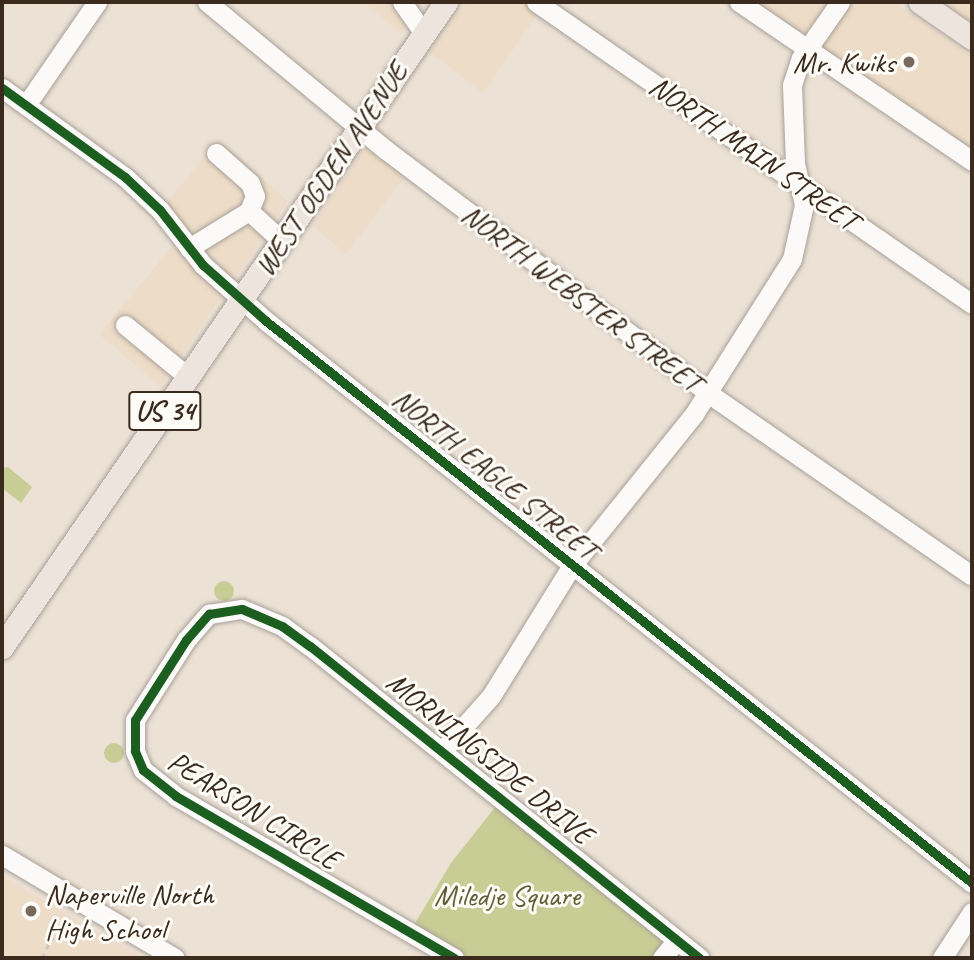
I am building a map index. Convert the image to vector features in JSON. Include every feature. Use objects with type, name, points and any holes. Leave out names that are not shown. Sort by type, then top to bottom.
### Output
[{"type":"main road","name":"WEST OGDEN AVENUE","points":[[2,647],[446,2]]},
{"type":"main road","points":[[920,2],[972,38]]},
{"type":"street","points":[[26,105],[97,2]]},
{"type":"street","name":"NORTH WEBSTER STREET","points":[[207,2],[360,128],[708,393],[972,576]]},
{"type":"street","points":[[401,2],[424,33]]},
{"type":"street","name":"NORTH MAIN STREET","points":[[536,2],[972,304]]},
{"type":"street","points":[[739,2],[972,161]]},
{"type":"street","points":[[442,751],[491,696],[571,567],[708,393],[792,259],[804,216],[790,101],[795,73],[808,48],[840,2]]},
{"type":"street","name":"NORTH EAGLE STREET","points":[[2,88],[125,177],[160,210],[189,248],[241,300],[571,567],[972,883]]},
{"type":"street","points":[[189,248],[248,211],[255,196],[250,183],[216,153]]},
{"type":"street","points":[[248,211],[282,241]]},
{"type":"street","points":[[125,325],[188,377]]},
{"type":"street","name":"MORNINGSIDE DRIVE","points":[[242,608],[282,626],[310,646],[700,958]]},
{"type":"street","name":"PEARSON CIRCLE","points":[[242,608],[219,610],[195,628],[145,700],[133,731],[143,770],[176,796],[454,958]]},
{"type":"street","points":[[2,855],[175,958]]},
{"type":"street","points":[[942,958],[972,912]]},
{"type":"street","points":[[663,958],[677,940]]},
{"type":"path","points":[[42,958],[50,941],[72,921]]},
{"type":"shaded area","points":[[363,2],[423,2],[401,33]]},
{"type":"shaded area","points":[[464,2],[545,3],[483,93],[430,52]]},
{"type":"shaded area","points":[[738,2],[894,2],[972,56],[972,163]]},
{"type":"shaded area","points":[[942,2],[972,2],[972,22]]},
{"type":"shaded area","points":[[372,137],[412,167],[346,254],[313,226]]},
{"type":"shaded area","points":[[218,139],[288,201],[160,386],[99,334],[181,236],[162,209]]},
{"type":"shaded area","name":"Naperville North High School","points":[[2,876],[120,945],[143,958],[2,958]]},
{"type":"green space","points":[[8,467],[32,487],[21,503],[2,488],[2,468]]},
{"type":"green space","points":[[224,581],[231,584],[234,591],[231,598],[224,601],[217,598],[214,591],[217,584]]},
{"type":"green space","points":[[114,743],[121,746],[124,753],[121,760],[114,763],[107,760],[104,753],[107,746]]},
{"type":"green space","name":"Miledje Square","points":[[496,806],[666,940],[651,958],[469,958],[414,925],[451,863]]},
{"type":"cycle path","points":[[2,88],[125,177],[160,210],[203,265],[266,321],[972,883]]},
{"type":"cycle path","points":[[454,958],[176,796],[143,770],[135,751],[135,720],[186,640],[209,614],[242,609],[282,626],[700,958]]},
{"type":"place","name":"Mr. Kwiks","points":[[909,62]]},
{"type":"place","name":"Naperville North High School","points":[[31,911]]}]
